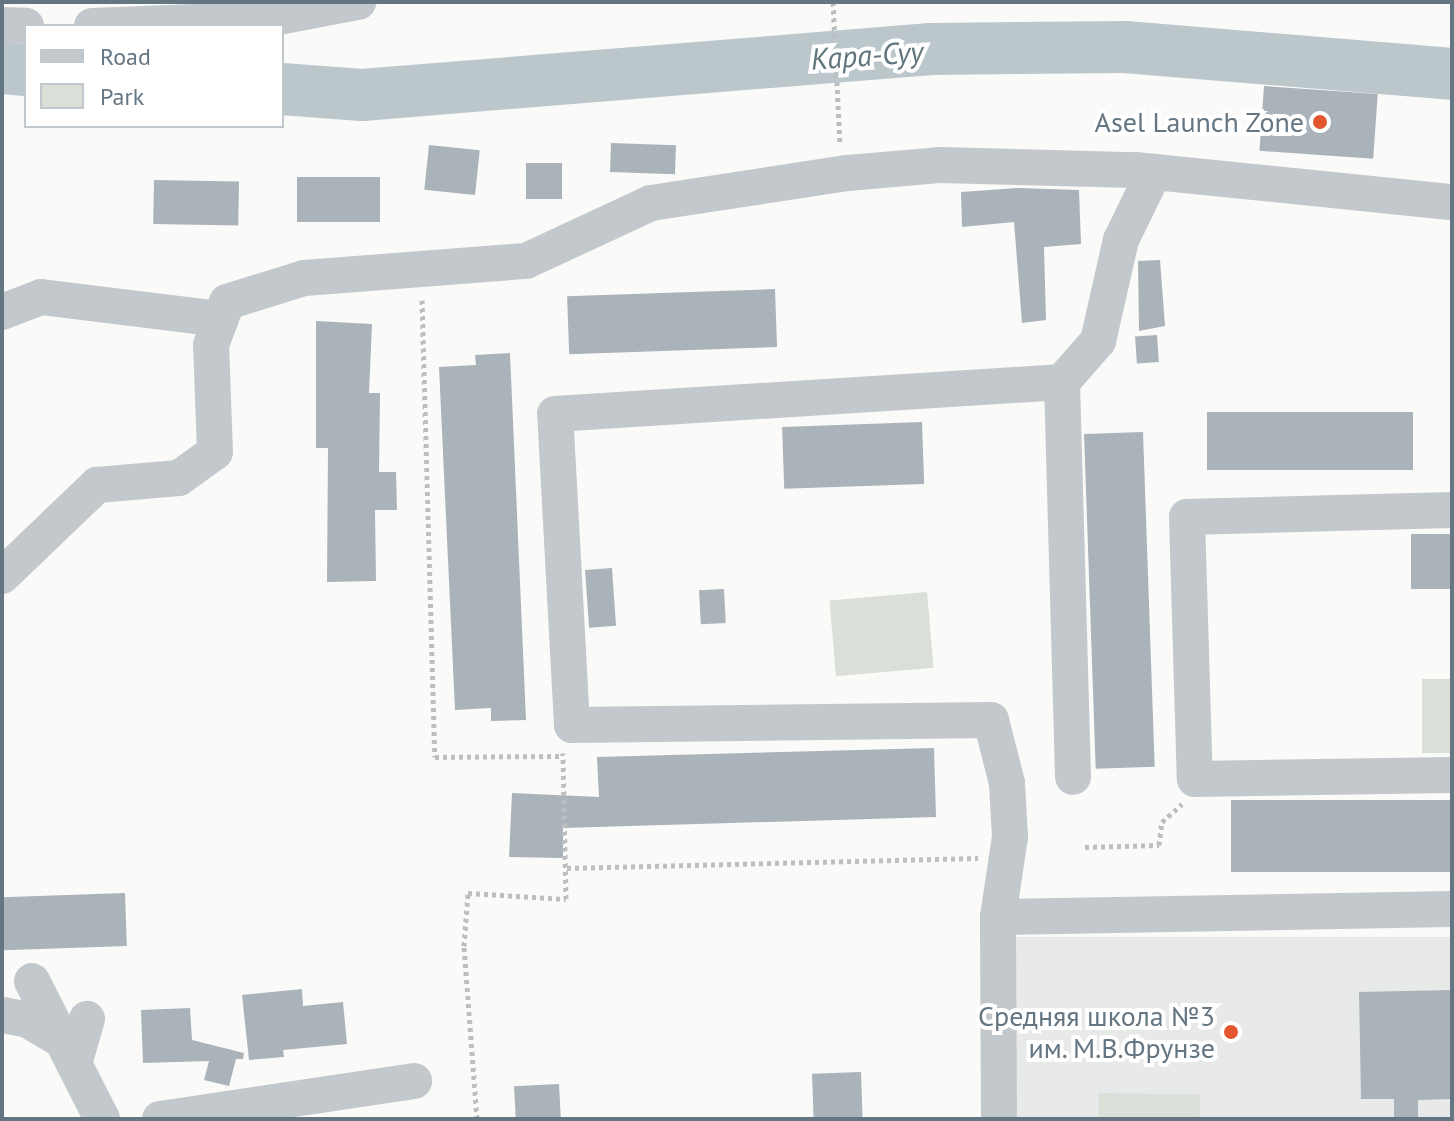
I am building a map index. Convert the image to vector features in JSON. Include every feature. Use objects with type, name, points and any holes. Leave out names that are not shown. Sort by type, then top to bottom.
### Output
[{"type":"street","points":[[142,24],[268,19],[358,2]]},
{"type":"street","points":[[2,25],[24,26]]},
{"type":"street","points":[[2,576],[97,485],[179,478],[215,452],[211,345],[227,302],[304,278],[526,261],[651,203],[848,173],[939,165],[1154,172],[1452,202]]},
{"type":"street","points":[[1073,777],[1062,382],[1098,341],[1121,240],[1154,172]]},
{"type":"street","points":[[2,312],[41,297],[221,319]]},
{"type":"street","points":[[999,1119],[998,917],[1008,861],[1007,783],[991,720],[567,741],[555,414],[1062,382]]},
{"type":"street","points":[[1452,510],[1187,517],[1195,779],[1452,775]]},
{"type":"street","points":[[998,917],[1452,909]]},
{"type":"street","points":[[32,981],[74,1041],[102,1119]]},
{"type":"street","points":[[3,1015],[28,1020],[74,1041]]},
{"type":"street","points":[[160,1119],[414,1081]]},
{"type":"path","points":[[833,4],[838,113]]},
{"type":"path","points":[[421,269],[435,757],[567,741],[566,899],[468,893],[464,946],[477,1119]]},
{"type":"path","points":[[1085,847],[1159,845],[1162,822],[1186,801],[1195,779]]},
{"type":"path","points":[[567,868],[955,855],[1008,861]]},
{"type":"shaded area","name":"Средняя школа №3 им. М.В.Фрунзе","points":[[1007,937],[1452,937],[1452,1119],[1007,1119]]},
{"type":"green space","points":[[927,592],[934,668],[836,676],[829,601]]},
{"type":"green space","points":[[1422,679],[1452,679],[1452,753],[1422,753]]},
{"type":"green space","points":[[1099,1093],[1200,1095],[1200,1119],[1099,1119]]},
{"type":"building","name":"Asel Launch Zone","points":[[1264,86],[1378,94],[1373,159],[1259,151]]},
{"type":"building","points":[[611,143],[676,145],[675,174],[610,172]]},
{"type":"building","points":[[429,145],[480,150],[475,195],[424,190]]},
{"type":"building","points":[[526,163],[562,163],[562,199],[526,199]]},
{"type":"building","points":[[297,177],[380,177],[380,222],[297,222]]},
{"type":"building","points":[[154,180],[239,181],[238,225],[153,224]]},
{"type":"building","points":[[1018,188],[1079,190],[1081,244],[1044,247],[1046,320],[1022,323],[1014,222],[962,227],[961,192]]},
{"type":"building","points":[[1160,260],[1165,326],[1139,331],[1138,261]]},
{"type":"building","points":[[775,289],[777,347],[569,354],[567,296]]},
{"type":"building","points":[[316,321],[372,324],[369,393],[380,393],[379,472],[396,472],[397,510],[375,510],[376,581],[327,582],[328,448],[316,448]]},
{"type":"building","points":[[1157,335],[1159,362],[1137,363],[1135,337]]},
{"type":"building","points":[[510,353],[526,720],[491,721],[491,708],[455,710],[439,367],[476,365],[475,355]]},
{"type":"building","points":[[1207,412],[1413,412],[1413,470],[1207,470]]},
{"type":"building","points":[[922,422],[924,484],[784,489],[782,427]]},
{"type":"building","points":[[1143,432],[1155,767],[1096,769],[1084,434]]},
{"type":"building","points":[[1411,534],[1452,534],[1452,589],[1411,589]]},
{"type":"building","points":[[612,568],[616,626],[589,628],[585,570]]},
{"type":"building","points":[[724,589],[726,623],[701,624],[699,590]]},
{"type":"building","points":[[934,748],[936,817],[563,828],[563,858],[509,857],[512,793],[599,797],[597,757]]},
{"type":"building","points":[[1231,800],[1452,800],[1452,872],[1231,872]]},
{"type":"building","points":[[125,893],[127,946],[4,950],[2,897]]},
{"type":"building","points":[[302,989],[303,1006],[343,1002],[347,1044],[283,1050],[284,1057],[249,1060],[242,995]]},
{"type":"building","points":[[1452,990],[1452,1099],[1418,1100],[1418,1119],[1394,1119],[1394,1099],[1361,1099],[1359,992]]},
{"type":"building","points":[[190,1008],[192,1040],[244,1053],[243,1059],[236,1059],[229,1086],[204,1080],[209,1061],[143,1063],[141,1010]]},
{"type":"building","points":[[861,1072],[863,1119],[814,1119],[812,1074]]},
{"type":"building","points":[[559,1084],[561,1119],[516,1119],[514,1086]]},
{"type":"waterway","name":"Кара-Суу","points":[[284,89],[362,95],[931,49],[1125,47],[1452,74]]},
{"type":"waterway","name":"Кара-Суу","points":[[2,68],[24,70]]},
{"type":"place","name":"Asel Launch Zone","points":[[1320,122]]},
{"type":"place","name":"Средняя школа №3 им. М.В.Фрунзе","points":[[1231,1032]]}]
